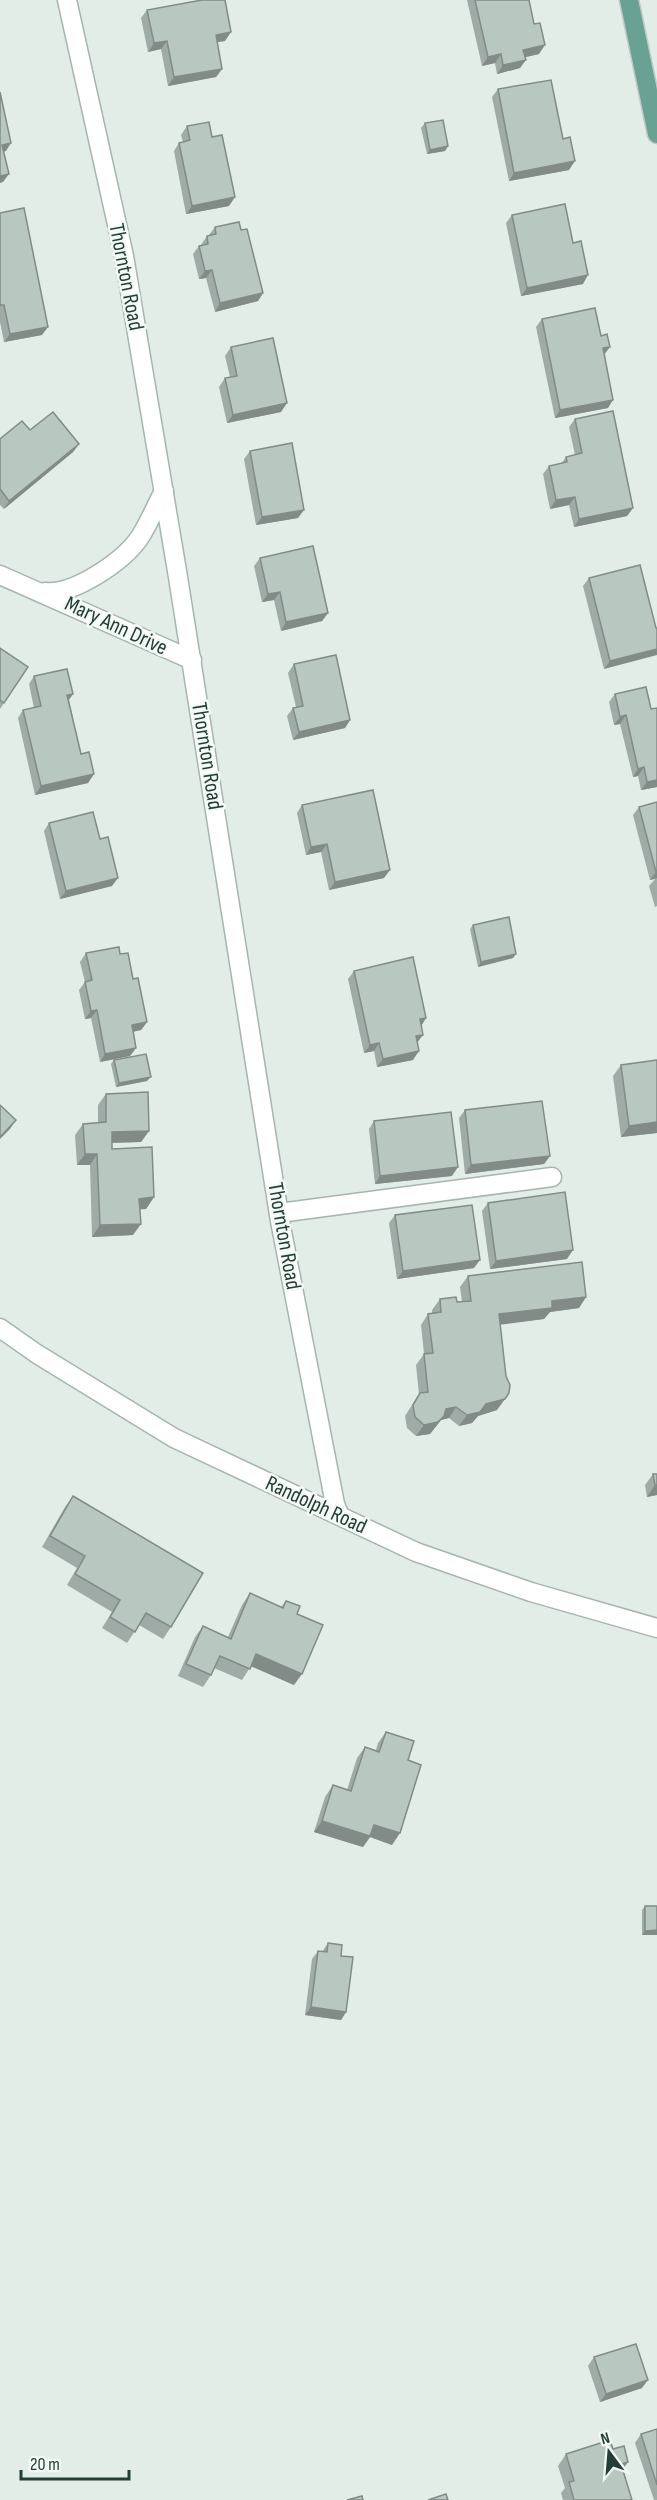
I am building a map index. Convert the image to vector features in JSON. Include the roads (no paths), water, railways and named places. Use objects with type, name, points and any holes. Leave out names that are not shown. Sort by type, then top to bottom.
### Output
[{"type":"main road","points":[[629,0],[657,134]]},
{"type":"street","name":"Thornton Road","points":[[67,0],[124,256],[192,660],[279,1213],[335,1504],[339,1514]]},
{"type":"street","name":"Mary Ann Drive","points":[[40,592],[56,593],[78,585],[119,560],[140,537],[164,490]]},
{"type":"street","name":"Mary Ann Drive","points":[[0,575],[192,660]]},
{"type":"street","points":[[279,1213],[552,1177]]},
{"type":"street","name":"Randolph Road","points":[[0,1328],[66,1373],[174,1438],[416,1552],[531,1592],[657,1628]]}]
